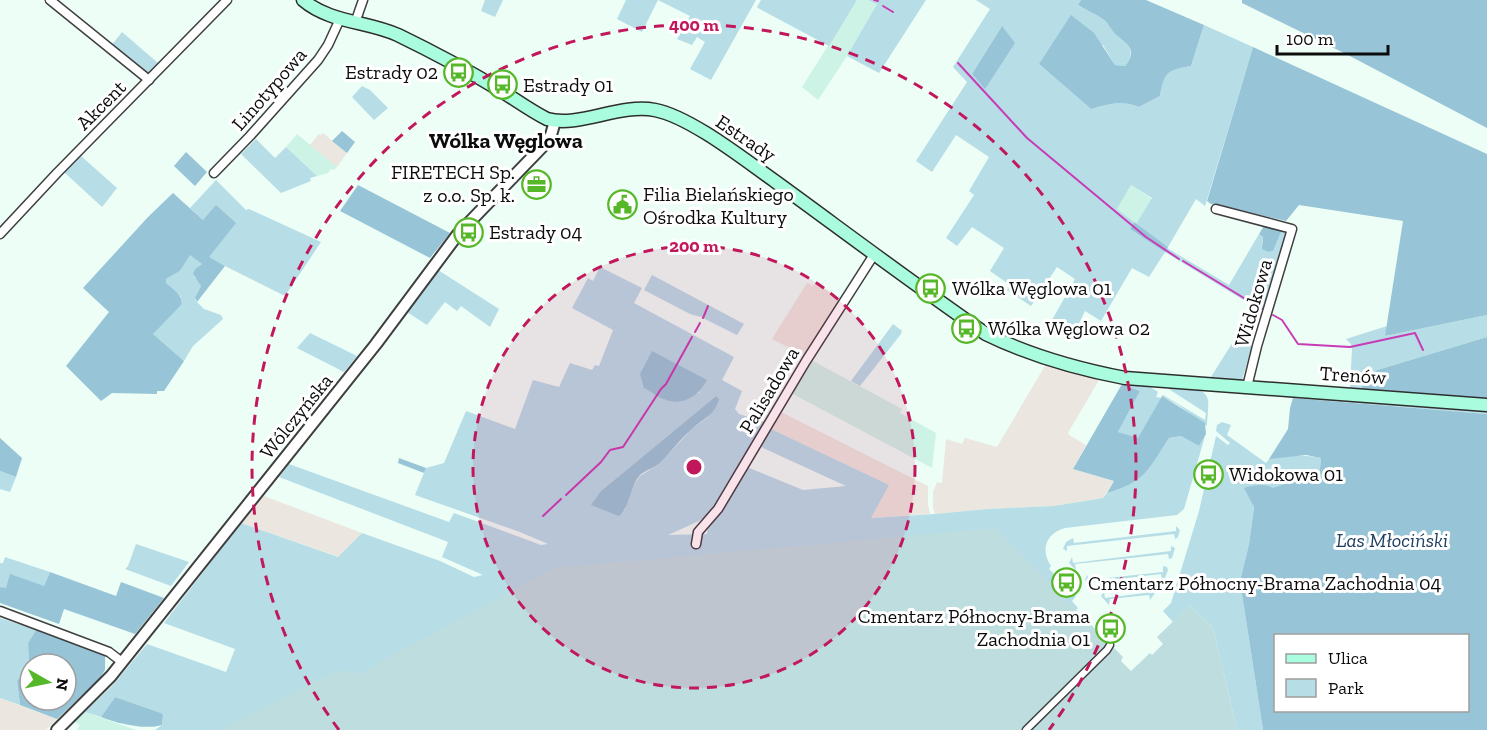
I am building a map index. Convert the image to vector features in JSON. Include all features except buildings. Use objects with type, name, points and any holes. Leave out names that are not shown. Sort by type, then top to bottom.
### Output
[{"type":"main road","points":[[303,0],[321,12],[380,28],[398,36],[460,67],[543,117],[555,121]]},
{"type":"main road","name":"Estrady","points":[[555,121],[633,109],[656,110],[665,113],[700,130],[726,147],[980,330],[1003,342],[1102,374],[1215,385]]},
{"type":"main road","name":"Trenów","points":[[1215,385],[1487,405]]},
{"type":"street","points":[[50,0],[149,80]]},
{"type":"street","name":"Akcent","points":[[0,234],[62,167],[227,0]]},
{"type":"street","points":[[355,23],[363,0]]},
{"type":"street","name":"Linotypowa","points":[[214,173],[271,114],[318,60],[340,19]]},
{"type":"street","name":"Wólczyńska","points":[[57,730],[111,676],[376,344],[458,234],[545,144],[551,135],[555,121]]},
{"type":"street","name":"Widokowa","points":[[1216,209],[1292,229],[1247,387]]},
{"type":"street","name":"Palisadowa","points":[[696,544],[698,532],[718,509],[806,361],[875,254]]},
{"type":"street","points":[[0,610],[109,652],[122,662]]},
{"type":"street","points":[[1026,730],[1110,645]]},
{"type":"shaded area","points":[[323,133],[347,153],[337,167],[309,146],[319,134]]},
{"type":"shaded area","points":[[807,283],[813,286],[816,283],[833,293],[837,300],[840,299],[804,355],[772,339]]},
{"type":"shaded area","points":[[1046,364],[1099,380],[1068,433],[1086,445],[1073,469],[1114,481],[1103,498],[1054,506],[935,514],[933,492],[937,482],[942,483],[946,439],[962,444],[965,438],[997,447]]},
{"type":"shaded area","points":[[781,412],[928,486],[930,514],[870,518],[888,485],[769,428]]},
{"type":"shaded area","points":[[264,496],[362,533],[339,557],[241,523]]},
{"type":"shaded area","points":[[995,528],[1123,657],[1121,661],[1131,671],[1163,644],[1157,637],[1190,605],[1213,628],[1237,730],[219,730],[338,670],[358,674],[554,568]]},
{"type":"shaded area","points":[[0,698],[18,705],[18,712],[38,712],[57,719],[46,730],[0,730]]},
{"type":"green space","points":[[485,0],[503,0],[495,17],[481,11]]},
{"type":"green space","points":[[626,0],[658,0],[642,32],[617,19]]},
{"type":"green space","points":[[658,0],[756,0],[711,80],[690,69],[705,42],[697,37],[692,45],[677,39],[690,16]]},
{"type":"green space","points":[[761,0],[857,0],[829,46],[758,8]]},
{"type":"green space","points":[[857,0],[868,0],[877,4],[818,100],[802,87]]},
{"type":"green space","points":[[868,0],[926,0],[879,73],[847,56],[877,4]]},
{"type":"green space","points":[[976,0],[1081,0],[1078,5],[1106,22],[1130,48],[1129,60],[1125,66],[1115,65],[1103,45],[1039,64],[1091,109],[1121,103],[1139,107],[1160,96],[1163,81],[1168,73],[1191,66],[1204,25],[1253,47],[1205,206],[1196,199],[1168,247],[1136,224],[1152,198],[1131,185],[1117,209],[1134,222],[1130,229],[1165,251],[1167,248],[1229,285],[1259,234],[1263,237],[1262,243],[1269,252],[1273,251],[1282,230],[1286,234],[1263,312],[1165,252],[1149,277],[1132,268],[1101,321],[1085,311],[1075,332],[1052,320],[1075,279],[1057,267],[1031,306],[1007,290],[1010,285],[990,271],[1004,248],[972,227],[957,246],[946,238],[974,195],[969,191],[989,157],[956,135],[932,172],[916,161],[967,82],[953,67],[990,9]],"holes":[[[1002,26],[985,88],[972,74]]]},
{"type":"green space","points":[[1081,0],[1146,0],[1204,25],[1191,66],[1168,74],[1163,82],[1160,96],[1139,107],[1121,103],[1091,109],[1039,64],[1071,15],[1094,33],[1115,65],[1125,66],[1129,60],[1131,52],[1128,45],[1104,20],[1078,5]]},
{"type":"green space","points":[[1242,0],[1487,0],[1487,128],[1346,54],[1242,3]]},
{"type":"green space","points":[[1002,26],[1015,43],[985,89],[972,74]]},
{"type":"green space","points":[[122,32],[158,63],[148,73],[146,74],[111,46]]},
{"type":"green space","points":[[1253,47],[1487,154],[1487,315],[1385,336],[1403,221],[1299,205],[1286,221],[1211,204],[1207,201]]},
{"type":"green space","points":[[362,86],[370,90],[388,108],[374,120],[352,97]]},
{"type":"green space","points":[[342,131],[355,142],[347,153],[332,141]]},
{"type":"green space","points":[[297,134],[337,167],[317,176],[286,147]]},
{"type":"green space","points":[[256,139],[275,158],[286,147],[317,176],[310,178],[311,181],[281,193],[241,154]]},
{"type":"green space","points":[[186,152],[207,172],[195,186],[174,166]]},
{"type":"green space","points":[[81,156],[117,188],[102,207],[64,172]]},
{"type":"green space","points":[[216,180],[246,210],[249,209],[321,242],[285,296],[209,258],[203,220],[190,208]]},
{"type":"green space","points":[[358,185],[450,233],[430,258],[340,211]]},
{"type":"green space","points":[[1131,185],[1152,199],[1136,224],[1117,209]]},
{"type":"green space","points":[[173,193],[203,220],[216,205],[236,223],[209,257],[225,266],[197,302],[195,298],[201,286],[193,274],[195,269],[202,264],[190,255],[180,271],[166,279],[166,283],[181,298],[181,305],[153,334],[184,361],[164,391],[157,391],[157,394],[112,393],[101,401],[66,366],[109,312],[83,288]]},
{"type":"green space","points":[[1134,222],[1168,247],[1165,252],[1130,229]]},
{"type":"green space","points":[[1265,224],[1282,230],[1273,251],[1269,252],[1262,249],[1263,237],[1259,234]]},
{"type":"green space","points":[[190,254],[202,264],[195,269],[194,277],[201,286],[195,300],[204,309],[221,315],[223,319],[193,346],[184,361],[153,334],[181,297],[165,283],[166,279],[180,271]]},
{"type":"green space","points":[[600,267],[642,288],[634,303],[734,357],[722,380],[742,391],[735,409],[739,414],[765,422],[712,512],[699,521],[668,535],[707,534],[709,521],[747,467],[803,490],[846,486],[759,446],[769,428],[889,485],[871,518],[1054,506],[1103,498],[1107,493],[1130,484],[1145,473],[1169,438],[1181,436],[1199,446],[1205,436],[1184,509],[1177,515],[1065,528],[1053,534],[1046,548],[1051,566],[1049,569],[1060,580],[1056,584],[1058,586],[1062,582],[1076,596],[1072,601],[1078,608],[1062,624],[268,730],[155,730],[162,725],[161,713],[115,697],[101,717],[85,712],[112,686],[147,644],[226,672],[235,649],[164,623],[241,523],[338,557],[362,533],[440,561],[474,577],[483,575],[442,557],[448,542],[279,477],[289,464],[449,522],[454,513],[541,545],[548,544],[415,495],[426,468],[444,463],[466,411],[515,429],[533,380],[559,387],[570,363],[592,370],[595,365],[599,366],[613,330],[572,308],[588,278],[593,281]],"holes":[[[644,387],[701,392],[665,400]],[[716,396],[708,417],[692,429],[659,464],[640,476],[632,487],[624,511],[601,491]]]},
{"type":"green space","points":[[438,270],[499,309],[490,327],[461,306],[457,311],[445,302],[427,325],[407,312]]},
{"type":"green space","points":[[652,275],[744,324],[737,335],[644,290]]},
{"type":"green space","points":[[1487,315],[1487,337],[1364,374],[1487,399],[1487,401],[1347,390],[1350,388],[1352,349],[1346,339],[1387,326],[1385,336]]},
{"type":"green space","points":[[893,324],[902,331],[901,334],[860,386],[851,381]]},
{"type":"green space","points":[[310,333],[357,356],[344,372],[297,348]]},
{"type":"green space","points":[[1236,337],[1252,346],[1242,380],[1211,377]]},
{"type":"green space","points":[[1487,337],[1487,399],[1362,389],[1364,374]]},
{"type":"green space","points":[[652,351],[707,380],[695,395],[685,400],[679,402],[660,398],[644,388],[640,374]]},
{"type":"green space","points":[[811,360],[902,409],[900,413],[936,433],[932,468],[791,393]]},
{"type":"green space","points":[[1129,382],[1147,385],[1158,392],[1156,397],[1161,398],[1138,439],[1118,432],[1140,391],[1127,386]]},
{"type":"green space","points":[[1122,384],[1140,391],[1118,432],[1138,438],[1162,396],[1205,423],[1206,434],[1199,446],[1181,436],[1169,438],[1145,473],[1130,484],[1107,493],[1114,481],[1073,469]]},
{"type":"green space","points":[[1164,386],[1189,387],[1202,391],[1208,400],[1207,426],[1162,396],[1205,420],[1206,413]]},
{"type":"green space","points":[[1280,394],[1487,408],[1487,414],[1293,398],[1279,396]]},
{"type":"green space","points":[[716,396],[719,399],[712,413],[688,433],[660,463],[640,475],[626,507],[619,516],[591,505],[601,491]]},
{"type":"green space","name":"Las Młociński","points":[[1293,398],[1487,414],[1487,730],[1263,730],[1240,581],[1249,544],[1254,507],[1244,488],[1266,485],[1273,488],[1290,482],[1319,480],[1321,458],[1306,455],[1269,459],[1288,429]]},
{"type":"green space","points":[[1222,422],[1231,425],[1227,435],[1266,463],[1269,459],[1289,456],[1321,458],[1319,480],[1290,482],[1273,489],[1254,506],[1249,544],[1240,581],[1263,730],[1237,730],[1213,628],[1190,605],[1173,622],[1163,611],[1171,603],[1199,511],[1216,436],[1228,445],[1230,443],[1216,431],[1217,425]]},
{"type":"green space","points":[[0,438],[22,458],[16,477],[0,471]]},
{"type":"green space","points":[[399,458],[426,468],[424,473],[398,463]]},
{"type":"green space","points":[[0,471],[16,477],[10,492],[0,489]]},
{"type":"green space","points":[[1176,526],[1180,530],[1175,539],[1174,534],[1067,546],[1067,551],[1063,549],[1066,542],[1073,538],[1074,543],[1176,531]]},
{"type":"green space","points":[[136,544],[189,562],[171,586],[125,569]]},
{"type":"green space","points":[[1171,546],[1175,548],[1172,558],[1169,559],[1168,554],[1075,564],[1076,570],[1069,563],[1072,557],[1073,563],[1171,551]]},
{"type":"green space","points":[[5,557],[50,572],[44,586],[6,589],[0,587],[0,563],[3,563]]},
{"type":"green space","points":[[1163,566],[1168,570],[1165,578],[1162,579],[1161,574],[1093,582],[1093,587],[1085,579],[1088,575],[1089,580],[1163,572]]},
{"type":"green space","points":[[50,572],[116,596],[121,582],[164,598],[135,634],[64,609],[59,624],[0,603],[0,587],[6,588],[10,574],[44,586]]},
{"type":"green space","points":[[1152,587],[1156,587],[1157,590],[1150,600],[1149,595],[1110,599],[1109,605],[1101,596],[1104,592],[1105,598],[1153,592]]},
{"type":"green space","points":[[0,618],[36,630],[28,643],[28,652],[18,652],[18,704],[0,698]]},
{"type":"green space","points":[[36,630],[105,653],[105,670],[78,699],[78,652],[28,652],[28,643]]},
{"type":"green space","points":[[115,697],[161,713],[163,715],[162,725],[132,726],[101,717]]},
{"type":"green space","points":[[38,712],[64,712],[57,719]]},
{"type":"green space","points":[[85,712],[136,730],[77,730],[80,725],[74,722]]},
{"type":"waterway","points":[[874,0],[878,1]]},
{"type":"waterway","points":[[883,6],[893,12]]},
{"type":"waterway","points":[[958,63],[1027,138],[1146,237],[1179,259]]},
{"type":"waterway","points":[[1183,261],[1262,309]]},
{"type":"waterway","points":[[703,318],[708,306]]},
{"type":"waterway","points":[[1273,315],[1282,320],[1298,344],[1350,347],[1415,333],[1423,350]]},
{"type":"waterway","points":[[695,332],[700,323]]},
{"type":"waterway","points":[[566,495],[601,462],[610,450],[623,447],[666,384],[692,337]]},
{"type":"waterway","points":[[543,516],[561,499]]},
{"type":"place","name":"Estrady 02","points":[[459,72]]},
{"type":"place","name":"Estrady 01","points":[[502,85]]},
{"type":"place","name":"FIRETECH Sp. z o.o. Sp. k.","points":[[536,184]]},
{"type":"place","name":"Filia Bielańskiego Ośrodka Kultury","points":[[622,205]]},
{"type":"place","name":"Estrady 04","points":[[468,232]]},
{"type":"place","name":"Wólka Węglowa 01","points":[[931,288]]},
{"type":"place","name":"Wólka Węglowa 02","points":[[967,328]]},
{"type":"place","name":"Widokowa 01","points":[[1208,474]]},
{"type":"place","name":"Cmentarz Północny-Brama Zachodnia 04","points":[[1067,583]]},
{"type":"place","name":"Cmentarz Północny-Brama Zachodnia 01","points":[[1111,628]]},
{"type":"district","name":"Wólka Węglowa","points":[[506,140]]}]
